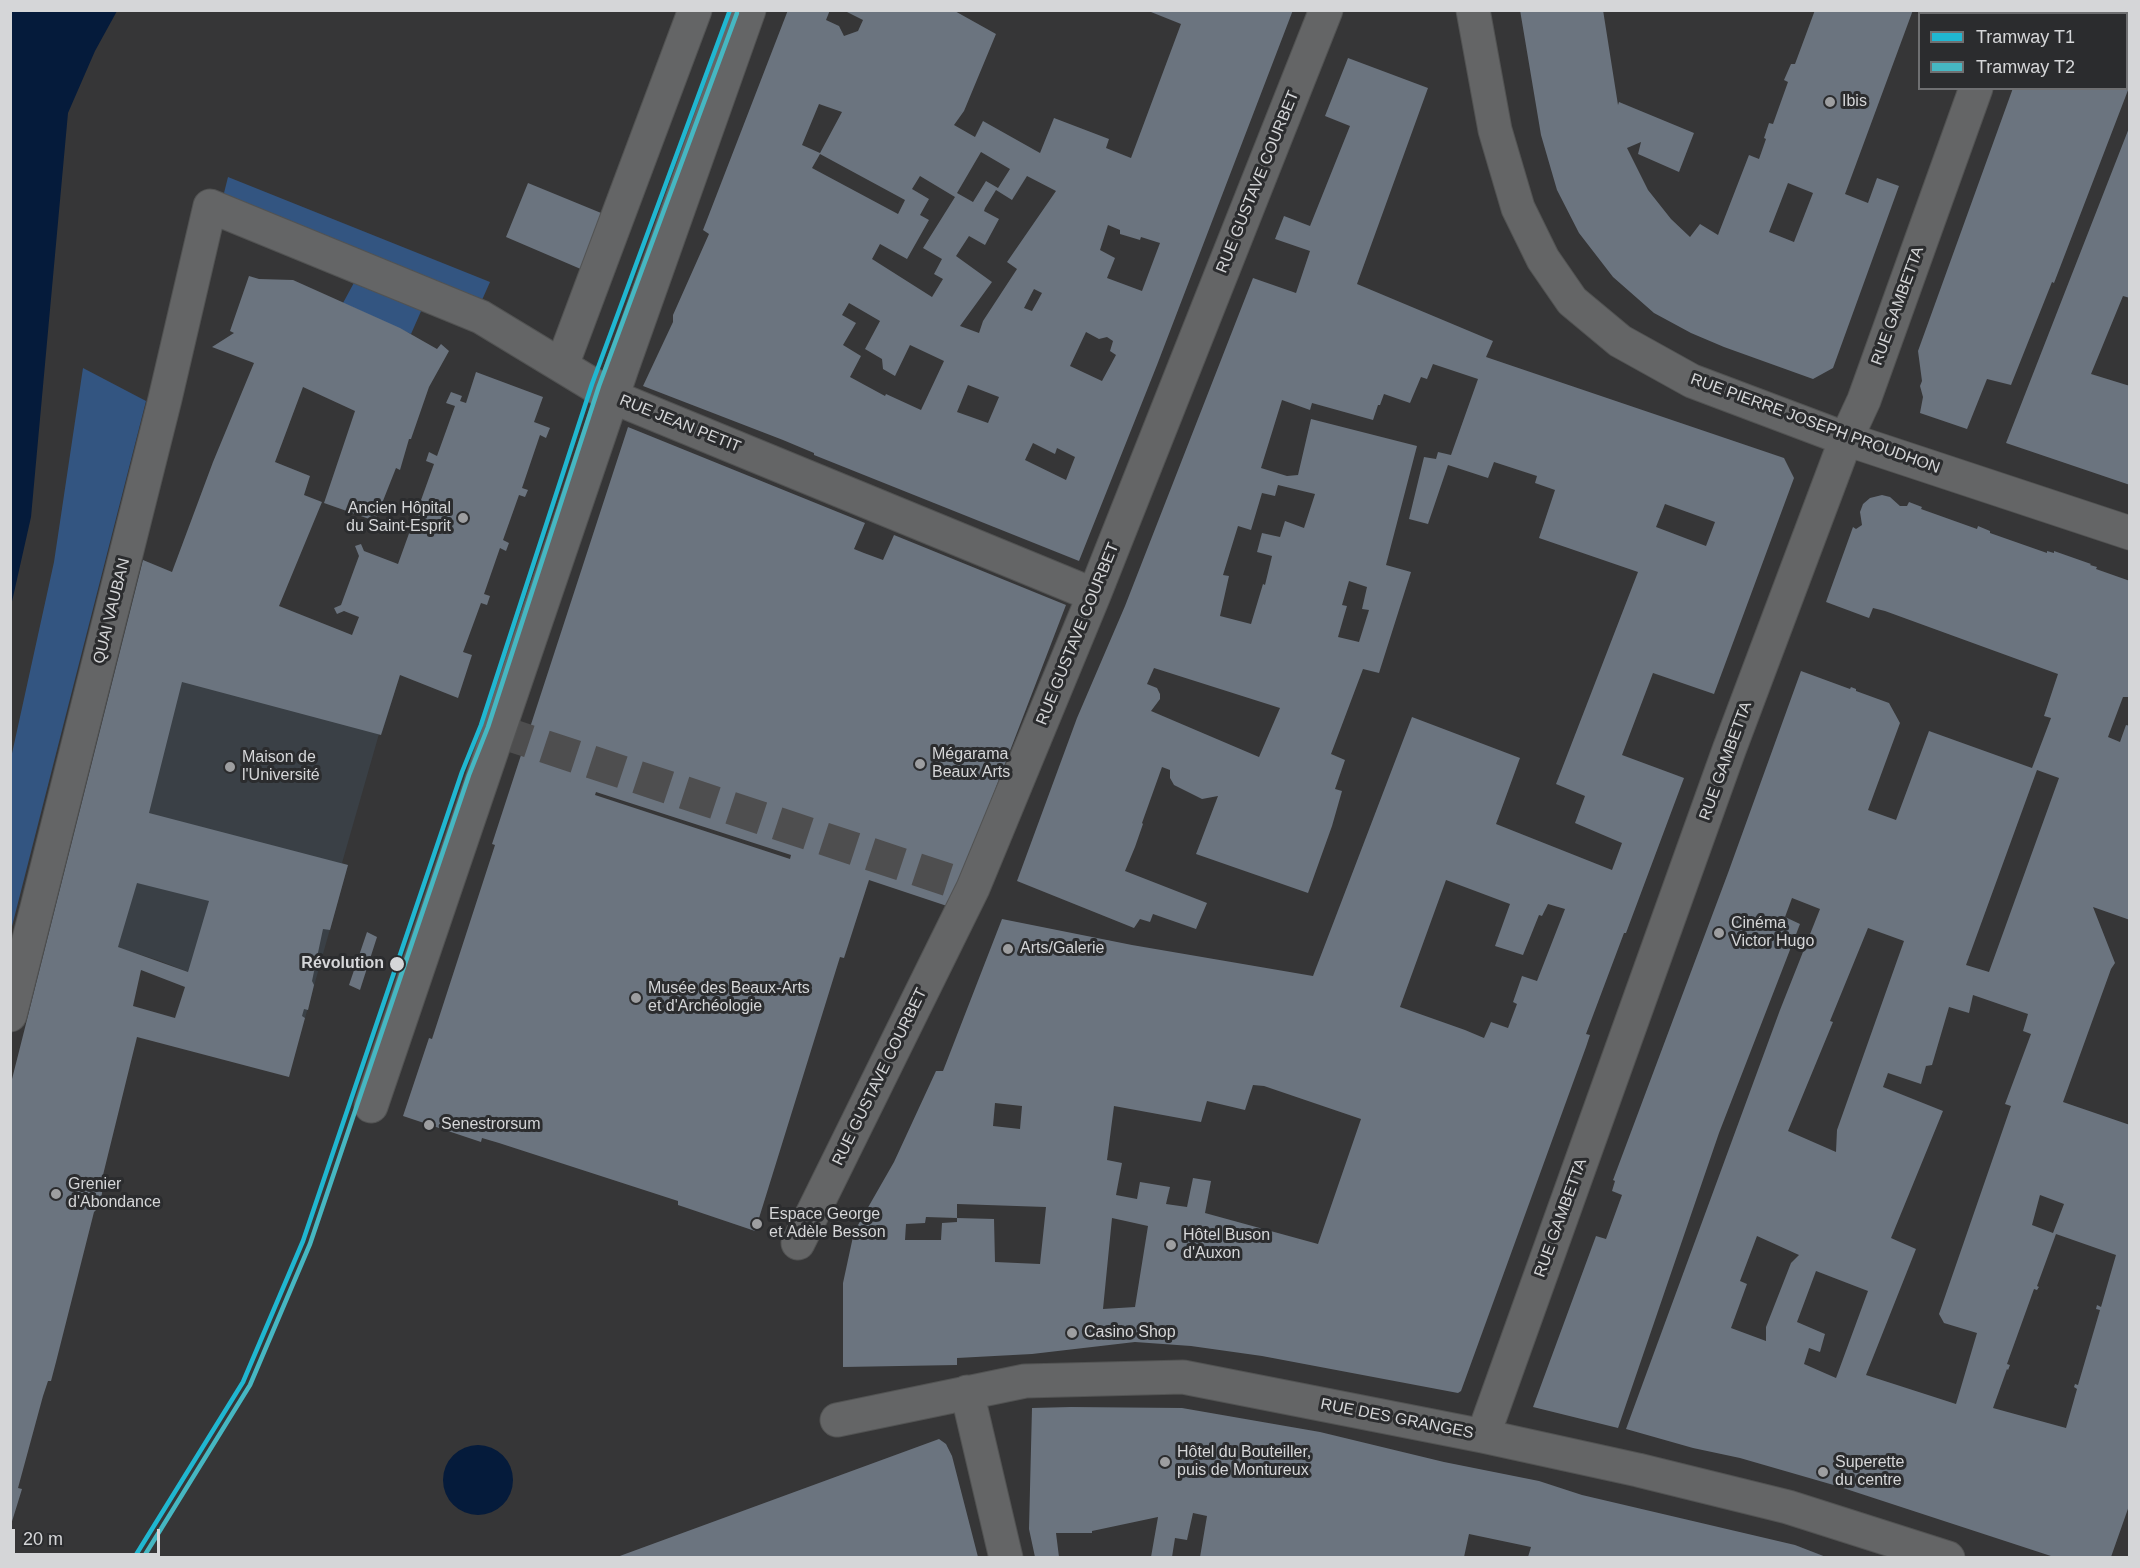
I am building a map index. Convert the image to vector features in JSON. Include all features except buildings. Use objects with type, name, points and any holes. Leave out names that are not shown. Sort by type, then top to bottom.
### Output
[{"type":"street","points":[[562,365],[695,10]]},
{"type":"street","points":[[371,1106],[613,397],[749,10]]},
{"type":"street","name":"RUE GUSTAVE COURBET","points":[[798,1243],[973,888],[1094,595],[1326,10]]},
{"type":"street","name":"RUE PIERRE JOSEPH PROUDHON","points":[[1473,10],[1495,130],[1518,208],[1544,259],[1572,301],[1620,341],[1692,381],[1846,439],[2130,533]]},
{"type":"street","name":"RUE GAMBETTA","points":[[1483,1436],[1729,750],[1846,439],[1864,400],[1975,90]]},
{"type":"street","name":"RUE JEAN PETIT","points":[[210,206],[481,317],[613,397],[1094,595]]},
{"type":"street","name":"QUAI VAUBAN","points":[[10,1015],[177,348],[210,206]]},
{"type":"street","name":"RUE DES GRANGES","points":[[837,1420],[1025,1381],[1183,1377],[1483,1436],[1638,1470],[1788,1507],[1948,1557]]},
{"type":"street","points":[[967,1392],[1006,1557]]},
{"type":"shaded area","points":[[11,10],[117,11],[95,51],[68,113],[31,517],[11,606]]},
{"type":"shaded area","points":[[228,177],[490,282],[482,300],[223,197]]},
{"type":"shaded area","points":[[356,279],[422,309],[411,334],[343,303]]},
{"type":"shaded area","points":[[83,368],[146,401],[11,930],[11,758],[54,562]]},
{"type":"shaded area","name":"Maison de l'Université","points":[[139,577],[399,678],[382,733],[379,734],[342,863],[348,865],[305,1018],[160,961],[51,926]]},
{"type":"shaded area","points":[[478,1445],[497,1451],[507,1461],[513,1480],[507,1499],[497,1509],[478,1515],[459,1509],[449,1499],[443,1480],[449,1461],[459,1451]]},
{"type":"tunnel","points":[[498,731],[973,888]]},
{"type":"tram line","name":"T1","points":[[134,1558],[243,1382],[303,1241],[462,772],[481,725],[592,384],[730,10]]},
{"type":"tram line","name":"T2","points":[[143,1558],[250,1385],[310,1244],[469,775],[488,727],[599,386],[737,13]]},
{"type":"place","name":"Ibis","points":[[1830,102]]},
{"type":"place","name":"Ancien Hôpital du Saint-Esprit","points":[[463,518]]},
{"type":"place","name":"Mégarama Beaux Arts","points":[[920,764]]},
{"type":"place","name":"Maison de l'Université","points":[[230,767]]},
{"type":"place","name":"Cinéma Victor Hugo","points":[[1719,933]]},
{"type":"place","name":"Arts/Galerie","points":[[1008,949]]},
{"type":"place","name":"Révolution","points":[[397,964]]},
{"type":"place","name":"Musée des Beaux-Arts et d'Archéologie","points":[[636,998]]},
{"type":"place","name":"Senestrorsum","points":[[429,1125]]},
{"type":"place","name":"Grenier d'Abondance","points":[[56,1194]]},
{"type":"place","name":"Espace George et Adèle Besson","points":[[757,1224]]},
{"type":"place","name":"Hôtel Buson d'Auxon","points":[[1171,1245]]},
{"type":"place","name":"Casino Shop","points":[[1072,1333]]},
{"type":"place","name":"Hôtel du Bouteiller, puis de Montureux","points":[[1165,1462]]},
{"type":"place","name":"Superette du centre","points":[[1823,1472]]}]
